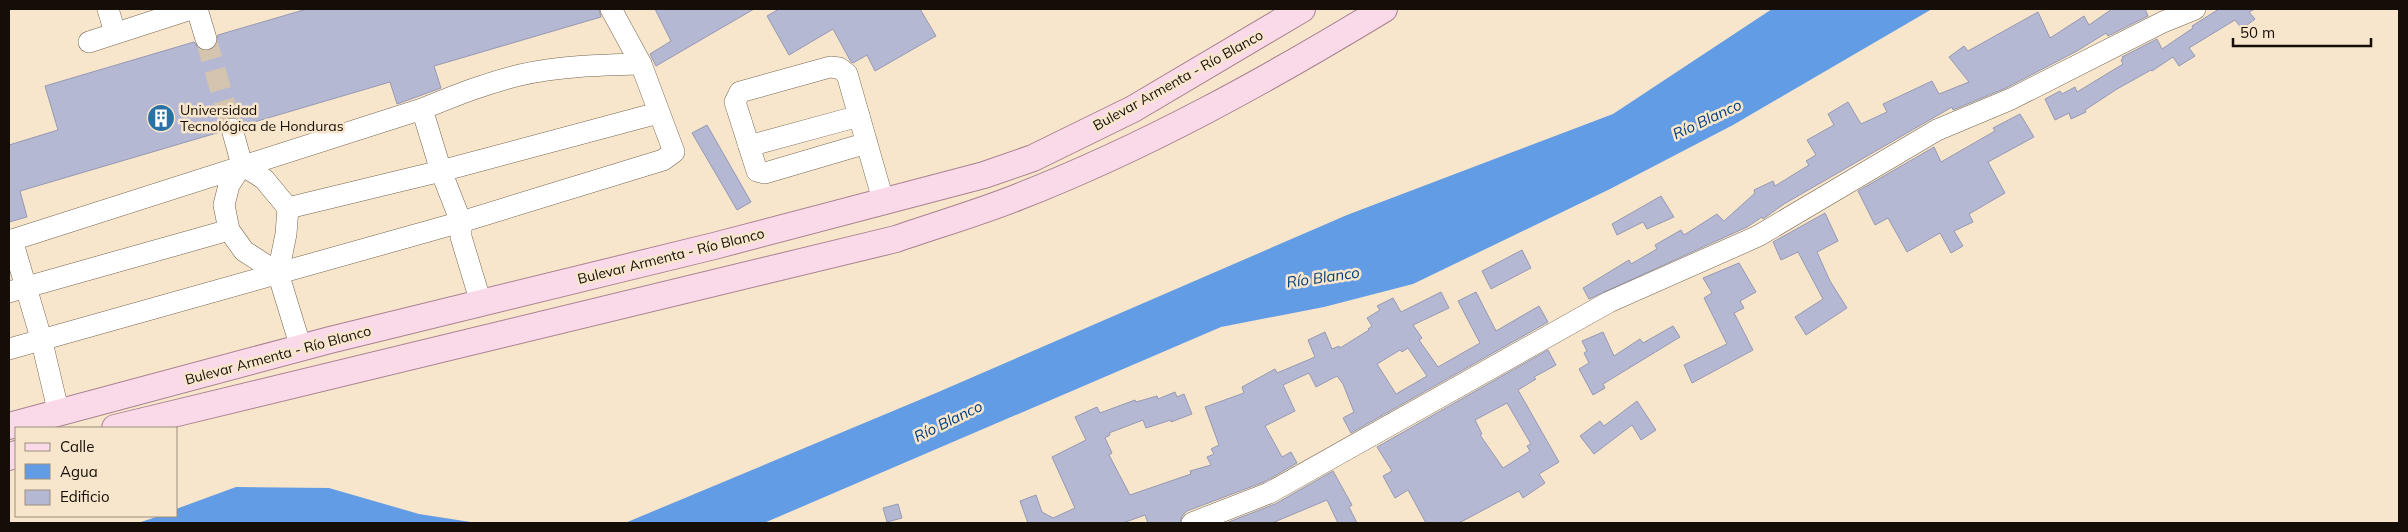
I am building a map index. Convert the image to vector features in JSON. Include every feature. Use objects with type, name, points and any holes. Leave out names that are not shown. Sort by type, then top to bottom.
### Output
[{"type":"main road","name":"Bulevar Armenta - Río Blanco","points":[[9,426],[42,420],[301,348],[714,246],[883,200],[984,175],[1033,158],[1133,108],[1302,9]]},
{"type":"main road","points":[[119,427],[896,238],[1017,198],[1083,170],[1226,101],[1384,9]]},
{"type":"main road","points":[[507,334],[563,300],[690,270],[706,263],[713,256],[714,246]]},
{"type":"street","points":[[108,9],[115,33]]},
{"type":"street","points":[[89,42],[160,14],[191,9]]},
{"type":"street","points":[[197,9],[206,38]]},
{"type":"street","points":[[9,348],[461,222],[664,160],[674,152],[641,64],[611,9]]},
{"type":"street","points":[[1192,523],[1217,515],[1270,493],[1609,302],[1758,236],[1937,130],[2011,99],[2163,22],[2195,9]]},
{"type":"street","points":[[42,420],[41,338],[17,290],[10,240],[422,109],[468,90],[520,75],[587,65],[641,64]]},
{"type":"street","points":[[867,143],[765,173],[757,170],[735,102],[740,92],[830,67],[839,68],[847,74],[867,143],[883,200]]},
{"type":"street","points":[[422,109],[441,171],[461,222],[462,236],[481,303]]},
{"type":"street","points":[[288,208],[441,171],[658,113]]},
{"type":"street","points":[[749,146],[859,116]]},
{"type":"street","points":[[232,129],[242,165],[264,179],[288,208],[286,234],[278,273],[301,348]]},
{"type":"street","points":[[242,165],[229,185],[224,205],[229,230],[244,251],[278,273]]},
{"type":"street","points":[[17,290],[229,230]]},
{"type":"water","name":"Río Blanco","points":[[1772,9],[1932,9],[1733,125],[1610,189],[1413,284],[1324,307],[1221,327],[764,523],[625,523],[936,393],[1347,215],[1613,114]]},
{"type":"water","points":[[236,487],[329,488],[419,514],[477,523],[138,523],[156,517],[178,517],[178,508]]},
{"type":"building","name":"Universidad Tecnológica de Honduras","points":[[307,9],[599,9],[601,17],[434,66],[441,88],[397,104],[390,82],[244,125],[236,117],[228,117],[220,125],[220,132],[20,191],[27,217],[9,222],[9,145],[58,130],[45,86],[194,42],[198,48],[209,51],[215,47],[218,35]]},
{"type":"building","points":[[655,9],[754,9],[656,66],[650,54],[671,41]]},
{"type":"building","points":[[779,9],[920,9],[936,36],[875,71],[867,55],[853,63],[851,62],[833,29],[789,55],[767,16]]},
{"type":"building","points":[[2112,9],[2145,9],[2148,16],[2108,36],[2106,33],[2077,51],[2006,88],[1953,110],[1952,107],[1747,227],[1589,299],[1583,288],[1629,260],[1631,264],[1657,249],[1655,245],[1681,230],[1684,235],[1717,214],[1724,221],[1755,193],[1754,190],[1773,181],[1775,186],[1809,165],[1806,161],[1816,155],[1807,140],[1834,125],[1828,114],[1848,102],[1861,124],[1887,112],[1883,104],[1932,81],[1939,94],[1969,82],[1949,57],[1964,46],[1968,51],[2038,12],[2050,38],[2084,16],[2089,25]]},
{"type":"building","points":[[2219,9],[2255,9],[2249,12],[2255,19],[2242,29],[2235,20],[2189,48],[2195,56],[2179,66],[2173,57],[2152,71],[2117,89],[2085,110],[2086,112],[2071,119],[2069,113],[2055,120],[2045,99],[2060,91],[2062,94],[2075,87],[2077,92],[2123,64],[2122,57],[2157,39],[2162,49],[2193,28],[2192,26]]},
{"type":"building","points":[[2020,114],[2034,137],[1988,162],[2005,193],[1969,214],[1973,222],[1954,231],[1963,246],[1951,253],[1940,233],[1907,252],[1888,218],[1875,225],[1858,191],[1934,147],[1941,162],[1995,131],[1993,128]]},
{"type":"building","points":[[707,125],[751,202],[737,210],[692,133]]},
{"type":"building","points":[[1661,196],[1674,217],[1647,229],[1643,222],[1617,235],[1612,224]]},
{"type":"building","points":[[1825,213],[1838,241],[1817,252],[1830,281],[1847,308],[1806,335],[1795,317],[1823,299],[1798,252],[1781,260],[1773,242]]},
{"type":"building","points":[[1522,250],[1531,268],[1491,289],[1482,271]]},
{"type":"building","points":[[1739,263],[1756,292],[1740,301],[1744,308],[1734,313],[1753,350],[1692,383],[1684,365],[1727,344],[1704,298],[1712,293],[1703,278]]},
{"type":"building","points":[[1441,292],[1449,308],[1413,325],[1422,338],[1419,340],[1438,367],[1480,343],[1458,301],[1476,292],[1496,331],[1539,306],[1548,322],[1351,433],[1343,418],[1354,412],[1343,384],[1337,376],[1316,387],[1309,373],[1283,385],[1295,411],[1265,426],[1282,457],[1291,452],[1297,463],[1264,482],[1187,511],[1182,516],[1180,523],[1148,523],[1145,515],[1123,523],[1028,523],[1020,501],[1036,495],[1042,512],[1053,518],[1075,508],[1052,457],[1086,440],[1075,417],[1097,407],[1100,413],[1135,400],[1136,402],[1157,396],[1158,399],[1175,392],[1177,397],[1184,394],[1192,414],[1171,422],[1171,420],[1146,428],[1143,420],[1109,433],[1110,435],[1105,438],[1112,453],[1109,455],[1130,495],[1191,474],[1190,471],[1211,465],[1207,457],[1214,454],[1211,449],[1219,445],[1205,407],[1244,393],[1242,387],[1275,369],[1277,373],[1315,357],[1308,340],[1325,332],[1332,349],[1339,346],[1340,348],[1369,330],[1372,326],[1367,318],[1380,310],[1377,306],[1393,298],[1401,312]],"holes":[[[1408,348],[1427,376],[1396,394],[1377,364],[1400,350],[1402,352]]]},
{"type":"building","points":[[1673,326],[1680,337],[1603,384],[1605,388],[1593,395],[1579,369],[1589,363],[1584,353],[1587,351],[1582,341],[1603,332],[1614,356],[1640,339],[1643,343]]},
{"type":"building","points":[[1548,350],[1556,365],[1534,377],[1536,379],[1518,390],[1559,462],[1539,474],[1545,483],[1523,498],[1519,491],[1459,523],[1426,523],[1408,490],[1395,498],[1383,476],[1392,471],[1377,447]],"holes":[[[1507,403],[1531,444],[1527,446],[1530,451],[1503,468],[1480,435],[1482,434],[1475,420]]]},
{"type":"building","points":[[1637,401],[1656,430],[1641,440],[1632,425],[1594,454],[1580,436],[1600,421],[1604,426]]},
{"type":"building","points":[[1333,471],[1352,505],[1349,507],[1357,523],[1338,523],[1327,500],[1272,523],[1226,523],[1275,504]]},
{"type":"building","points":[[898,504],[902,518],[887,522],[883,508]]},
{"type":"tunnel","points":[[206,39],[232,129]]},
{"type":"place","name":"Universidad Tecnológica de Honduras","points":[[161,118]]}]
